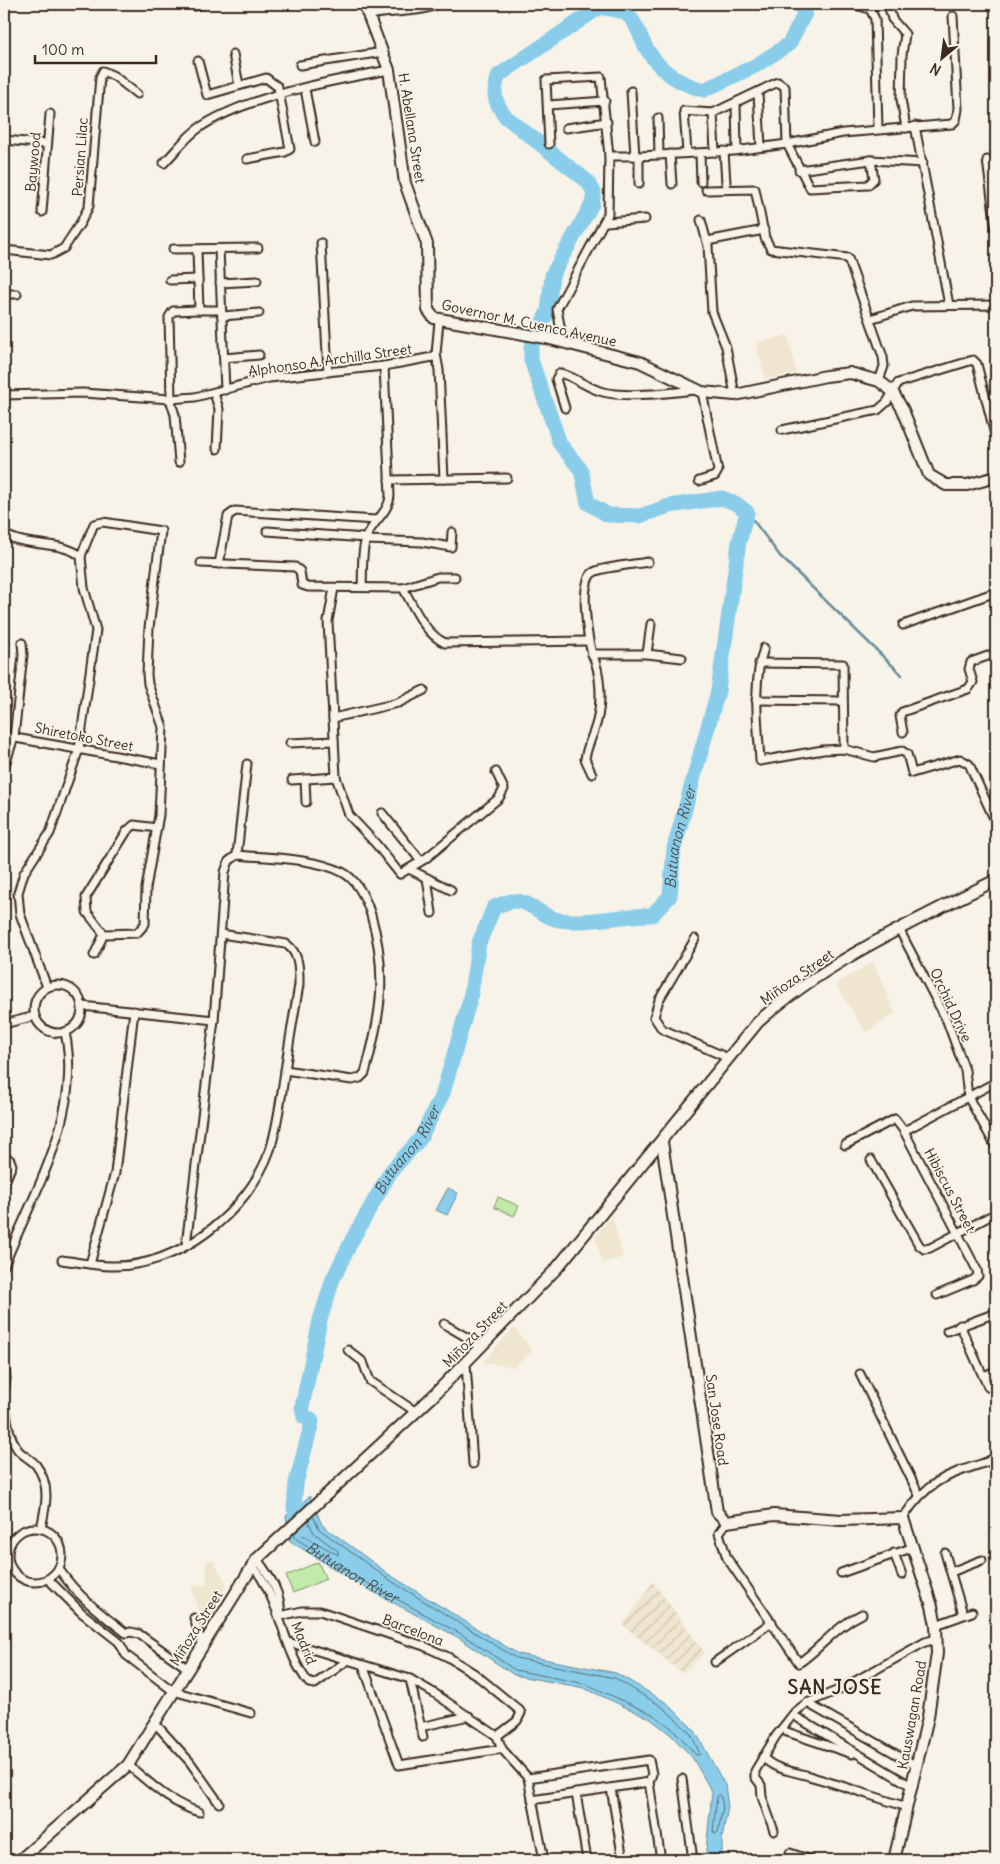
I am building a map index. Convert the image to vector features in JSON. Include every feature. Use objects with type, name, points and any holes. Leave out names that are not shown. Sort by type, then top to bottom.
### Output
[{"type":"main road","name":"H. Abellana Street","points":[[364,4],[389,70],[406,183],[427,244],[428,310],[435,319]]},
{"type":"main road","name":"Governor M. Cuenco Avenue","points":[[435,319],[546,338],[640,362],[698,391],[735,395],[826,376],[850,373],[879,381],[892,391],[903,410],[929,475],[946,485],[968,485],[996,478]]},
{"type":"main road","name":"Miñoza Street","points":[[20,1860],[128,1765],[254,1562],[276,1538],[416,1412],[466,1364],[558,1268],[758,1022],[785,999],[820,976],[899,930],[996,880]]},
{"type":"main road","name":"San Jose Road","points":[[662,1142],[712,1490],[717,1512],[727,1522]]},
{"type":"main road","points":[[727,1522],[774,1515],[841,1520],[903,1518]]},
{"type":"main road","name":"Kauswagan Road","points":[[894,1860],[913,1787],[928,1717],[936,1667],[936,1625],[914,1547],[903,1518]]},
{"type":"street","points":[[369,15],[388,11],[414,11],[438,4]]},
{"type":"street","points":[[851,4],[870,9],[875,19],[878,129]]},
{"type":"street","points":[[888,4],[892,19],[905,34],[902,55],[901,99],[906,128]]},
{"type":"street","points":[[609,156],[687,154],[737,150],[878,129],[952,124],[956,120],[953,16]]},
{"type":"street","points":[[300,64],[382,52]]},
{"type":"street","points":[[233,54],[239,85]]},
{"type":"street","points":[[198,61],[207,95],[266,78],[276,83],[281,94],[290,149],[285,152],[247,159]]},
{"type":"street","points":[[164,163],[198,129],[233,111],[281,94],[389,70]]},
{"type":"street","name":"Persian Lilac","points":[[4,250],[51,255],[64,248],[89,206],[100,77],[103,71],[109,73],[137,94]]},
{"type":"street","points":[[548,144],[546,81],[549,78],[602,77],[606,101],[609,156],[609,199],[606,222],[557,309],[563,342]]},
{"type":"street","points":[[687,154],[684,111],[713,113],[736,104],[778,82],[785,87],[787,144],[810,188],[868,185],[874,180],[871,160]]},
{"type":"street","points":[[305,89],[315,142]]},
{"type":"street","points":[[631,91],[639,184]]},
{"type":"street","points":[[758,93],[761,147]]},
{"type":"street","points":[[548,105],[606,101]]},
{"type":"street","points":[[736,104],[737,150]]},
{"type":"street","points":[[713,113],[715,152]]},
{"type":"street","name":"Baywood","points":[[42,212],[50,114]]},
{"type":"street","points":[[658,118],[659,155]]},
{"type":"street","points":[[566,128],[607,122]]},
{"type":"street","points":[[915,126],[949,305]]},
{"type":"street","points":[[4,157],[5,140],[47,144]]},
{"type":"street","points":[[724,151],[726,184]]},
{"type":"street","points":[[700,153],[701,182]]},
{"type":"street","points":[[670,154],[672,184]]},
{"type":"street","points":[[799,170],[871,160],[923,164]]},
{"type":"street","points":[[987,160],[996,229]]},
{"type":"street","points":[[706,190],[756,189],[764,230],[771,249],[848,258],[883,357],[884,366],[879,381]]},
{"type":"street","points":[[606,222],[645,218]]},
{"type":"street","points":[[701,220],[706,241],[712,312],[726,347],[735,395]]},
{"type":"street","points":[[706,241],[764,230]]},
{"type":"street","points":[[321,243],[328,372]]},
{"type":"street","points":[[173,249],[258,248]]},
{"type":"street","points":[[219,249],[225,390]]},
{"type":"street","points":[[197,250],[199,310]]},
{"type":"street","points":[[170,280],[198,279]]},
{"type":"street","points":[[220,283],[257,281]]},
{"type":"street","points":[[4,294],[17,294]]},
{"type":"street","points":[[870,318],[912,306],[996,305]]},
{"type":"street","points":[[179,462],[175,416],[170,399],[170,313],[172,311],[199,310],[222,313],[259,313]]},
{"type":"street","points":[[435,319],[444,479]]},
{"type":"street","name":"Alphonso A. Archilla Street","points":[[4,395],[83,393],[170,399],[214,393],[269,378],[384,366],[433,357],[436,354]]},
{"type":"street","points":[[224,358],[260,355]]},
{"type":"street","points":[[782,430],[878,410],[887,402],[898,383],[973,360],[977,364],[996,439]]},
{"type":"street","points":[[362,588],[366,539],[376,520],[388,507],[389,480],[384,366]]},
{"type":"street","points":[[565,408],[556,379],[560,373],[605,393],[664,394],[698,391],[718,471],[716,476],[699,481]]},
{"type":"street","points":[[214,393],[219,409],[217,450]]},
{"type":"street","points":[[389,480],[507,478]]},
{"type":"street","points":[[219,564],[228,516],[235,511],[376,520]]},
{"type":"street","points":[[47,987],[20,914],[18,893],[24,873],[50,833],[79,749],[96,630],[84,588],[81,556],[94,524],[103,522],[161,531],[149,628],[147,674],[148,684],[163,727],[157,828],[146,888],[144,928],[133,934],[104,934]]},
{"type":"street","points":[[267,531],[422,542],[451,547],[452,532]]},
{"type":"street","points":[[4,534],[19,540],[67,548],[81,556]]},
{"type":"street","points":[[592,774],[585,759],[598,719],[600,698],[597,664],[588,641],[585,594],[588,578],[594,572],[648,562]]},
{"type":"street","points":[[201,563],[295,567],[300,571],[302,585],[334,588],[403,588],[438,577],[455,577]]},
{"type":"street","points":[[334,588],[328,621],[336,777],[349,815],[400,874],[422,861],[499,798],[504,789],[496,772]]},
{"type":"street","points":[[403,588],[428,629],[436,639],[445,643],[588,641]]},
{"type":"street","points":[[903,625],[996,592]]},
{"type":"street","points":[[647,654],[651,624]]},
{"type":"street","points":[[4,768],[14,737],[24,655],[22,643]]},
{"type":"street","points":[[764,648],[759,663],[756,700],[760,761],[823,750],[844,749],[874,757],[906,752],[912,773],[960,759],[965,760],[969,764],[996,823]]},
{"type":"street","points":[[903,732],[901,713],[968,689],[973,682],[969,669],[971,662],[996,653]]},
{"type":"street","points":[[592,654],[647,654],[682,658]]},
{"type":"street","points":[[759,663],[842,664],[844,749]]},
{"type":"street","points":[[333,718],[398,704],[424,690]]},
{"type":"street","points":[[756,700],[843,701]]},
{"type":"street","name":"Shiretoko Street","points":[[4,736],[161,764]]},
{"type":"street","points":[[290,743],[334,741]]},
{"type":"street","points":[[237,854],[247,764]]},
{"type":"street","points":[[292,780],[336,777]]},
{"type":"street","points":[[305,779],[306,802]]},
{"type":"street","points":[[382,813],[422,861]]},
{"type":"street","points":[[104,934],[87,912],[86,896],[127,831],[134,825],[157,828]]},
{"type":"street","points":[[186,1245],[214,1020],[225,872],[231,858],[237,854],[313,863],[343,873],[353,880],[361,891],[369,908],[378,940],[382,970],[379,1005],[365,1073],[360,1078],[352,1080],[285,1070]]},
{"type":"street","points":[[409,869],[451,890]]},
{"type":"street","points":[[427,878],[432,913]]},
{"type":"street","name":"Orchid Drive","points":[[899,930],[948,1021],[964,1070],[968,1097],[996,1147]]},
{"type":"street","points":[[94,955],[104,934]]},
{"type":"street","points":[[62,1260],[111,1266],[152,1261],[171,1254],[220,1221],[232,1210],[259,1172],[269,1150],[275,1130],[299,985],[297,956],[292,948],[277,941],[221,934]]},
{"type":"street","points":[[695,939],[659,1000],[654,1017],[662,1029],[728,1058]]},
{"type":"street","points":[[55,985],[69,988],[80,999],[82,1006],[78,1022],[65,1032],[47,1030],[35,1016],[36,1000],[47,987],[55,985]]},
{"type":"street","points":[[82,1006],[214,1020]]},
{"type":"street","points":[[90,1264],[115,1173],[134,1011]]},
{"type":"street","points":[[4,1024],[35,1016]]},
{"type":"street","points":[[4,1266],[56,1140],[68,1075],[68,1046],[65,1032]]},
{"type":"street","points":[[904,1132],[996,1082]]},
{"type":"street","name":"Hibiscus Street","points":[[845,1145],[895,1119],[904,1132],[978,1270],[978,1276],[973,1280],[937,1295]]},
{"type":"street","points":[[4,1156],[10,1160],[12,1165],[4,1184]]},
{"type":"street","points":[[871,1160],[919,1245],[924,1249],[930,1248],[996,1213]]},
{"type":"street","points":[[947,1331],[996,1313]]},
{"type":"street","points":[[444,1324],[481,1348]]},
{"type":"street","points":[[960,1325],[988,1387]]},
{"type":"street","points":[[348,1350],[363,1362],[370,1381],[416,1412]]},
{"type":"street","points":[[4,1358],[6,1378],[4,1394]]},
{"type":"street","points":[[466,1364],[473,1464]]},
{"type":"street","points":[[983,1376],[996,1370]]},
{"type":"street","points":[[860,1374],[919,1495]]},
{"type":"street","points":[[4,1401],[12,1438],[18,1450],[35,1463],[45,1480],[46,1501],[41,1528]]},
{"type":"street","points":[[903,1518],[919,1495],[942,1477],[994,1460],[996,1472]]},
{"type":"street","points":[[727,1522],[719,1533],[728,1558],[799,1663],[819,1649],[838,1627],[862,1614]]},
{"type":"street","points":[[41,1528],[49,1532],[60,1544],[62,1561],[59,1569],[48,1579],[38,1582],[23,1579],[11,1569],[6,1559],[11,1542],[16,1535],[24,1530],[41,1528]]},
{"type":"street","points":[[841,1573],[914,1547]]},
{"type":"street","points":[[894,1553],[902,1575]]},
{"type":"street","points":[[945,1553],[963,1614]]},
{"type":"street","points":[[951,1572],[982,1560]]},
{"type":"street","name":"Madrid","points":[[254,1562],[273,1585],[281,1608],[280,1616],[288,1642],[306,1679],[310,1683],[316,1684],[348,1660]]},
{"type":"street","points":[[59,1569],[70,1585],[88,1604],[126,1633]]},
{"type":"street","points":[[48,1579],[82,1613],[119,1642],[126,1655],[173,1691],[251,1712]]},
{"type":"street","name":"Barcelona","points":[[280,1616],[302,1611],[320,1610],[424,1646],[448,1657],[475,1674],[517,1706],[521,1713],[517,1721],[497,1736]]},
{"type":"street","points":[[936,1625],[972,1612]]},
{"type":"street","points":[[194,1618],[202,1644]]},
{"type":"street","points":[[715,1662],[772,1622]]},
{"type":"street","points":[[119,1642],[126,1633],[139,1634],[187,1668]]},
{"type":"street","points":[[774,1831],[762,1797],[761,1785],[755,1777],[755,1771],[776,1736],[795,1712],[807,1703],[841,1689],[925,1642],[936,1639]]},
{"type":"street","points":[[288,1642],[410,1679],[497,1736],[502,1749],[528,1778],[544,1860]]},
{"type":"street","points":[[363,1665],[398,1765],[502,1749]]},
{"type":"street","points":[[410,1679],[423,1738]]},
{"type":"street","points":[[807,1703],[917,1766]]},
{"type":"street","points":[[420,1727],[469,1716]]},
{"type":"street","points":[[798,1718],[913,1787]]},
{"type":"street","points":[[154,1722],[190,1762],[219,1803]]},
{"type":"street","points":[[804,1738],[812,1726]]},
{"type":"street","points":[[787,1732],[866,1759]]},
{"type":"street","points":[[763,1758],[768,1763],[784,1770],[811,1776],[907,1807]]},
{"type":"street","points":[[528,1778],[647,1759],[650,1762],[652,1774],[649,1782],[661,1860]]},
{"type":"street","points":[[128,1765],[160,1791],[188,1808],[199,1812]]},
{"type":"street","points":[[682,1779],[693,1860]]},
{"type":"street","points":[[532,1800],[649,1782]]},
{"type":"street","points":[[611,1788],[623,1860]]},
{"type":"street","points":[[576,1793],[587,1860]]},
{"type":"street","points":[[790,1853],[811,1860]]},
{"type":"shaded area","points":[[788,335],[796,373],[765,379],[756,343]]},
{"type":"shaded area","points":[[873,962],[895,1013],[866,1033],[836,984]]},
{"type":"shaded area","points":[[612,1215],[623,1257],[603,1263],[595,1237]]},
{"type":"shaded area","points":[[514,1328],[533,1351],[514,1367],[483,1362]]},
{"type":"shaded area","points":[[213,1560],[227,1585],[202,1633],[192,1586],[207,1584],[206,1562]]},
{"type":"shaded area","points":[[996,1578],[996,1629],[988,1579]]},
{"type":"shaded area","points":[[653,1582],[705,1653],[682,1673],[623,1625]]},
{"type":"green space","points":[[498,1197],[519,1206],[514,1216],[494,1207]]},
{"type":"green space","points":[[318,1562],[326,1579],[293,1593],[286,1576]]},
{"type":"water","points":[[448,1188],[458,1193],[447,1215],[436,1210]]},
{"type":"water","points":[[310,1496],[322,1525],[390,1575],[518,1654],[616,1673],[667,1703],[695,1731],[725,1785],[728,1807],[722,1838],[722,1860],[705,1860],[712,1792],[692,1757],[670,1734],[649,1718],[584,1688],[514,1675],[459,1638],[355,1582],[290,1541],[286,1516]]},
{"type":"waterway","name":"Butuanon River","points":[[300,1528],[294,1508],[296,1483],[312,1422],[311,1419],[304,1417],[302,1407],[320,1320],[333,1279],[352,1240],[391,1171],[420,1139],[443,1093],[470,999],[479,943],[494,907],[511,901],[519,901],[553,919],[582,921],[652,915],[670,896],[674,848],[718,691],[739,542],[747,512],[737,504],[722,498],[669,506],[640,516],[608,515],[588,503],[581,470],[560,444],[531,360],[531,347],[548,311],[552,275],[592,204],[594,192],[587,181],[506,117],[495,97],[495,87],[499,75],[600,7],[621,11],[628,15],[635,24],[648,51],[659,66],[679,81],[704,90],[755,66],[789,44],[805,13],[798,4]]},
{"type":"waterway","points":[[747,512],[780,556],[902,675]]},
{"type":"district","name":"SAN JOSE","points":[[835,1687]]}]
